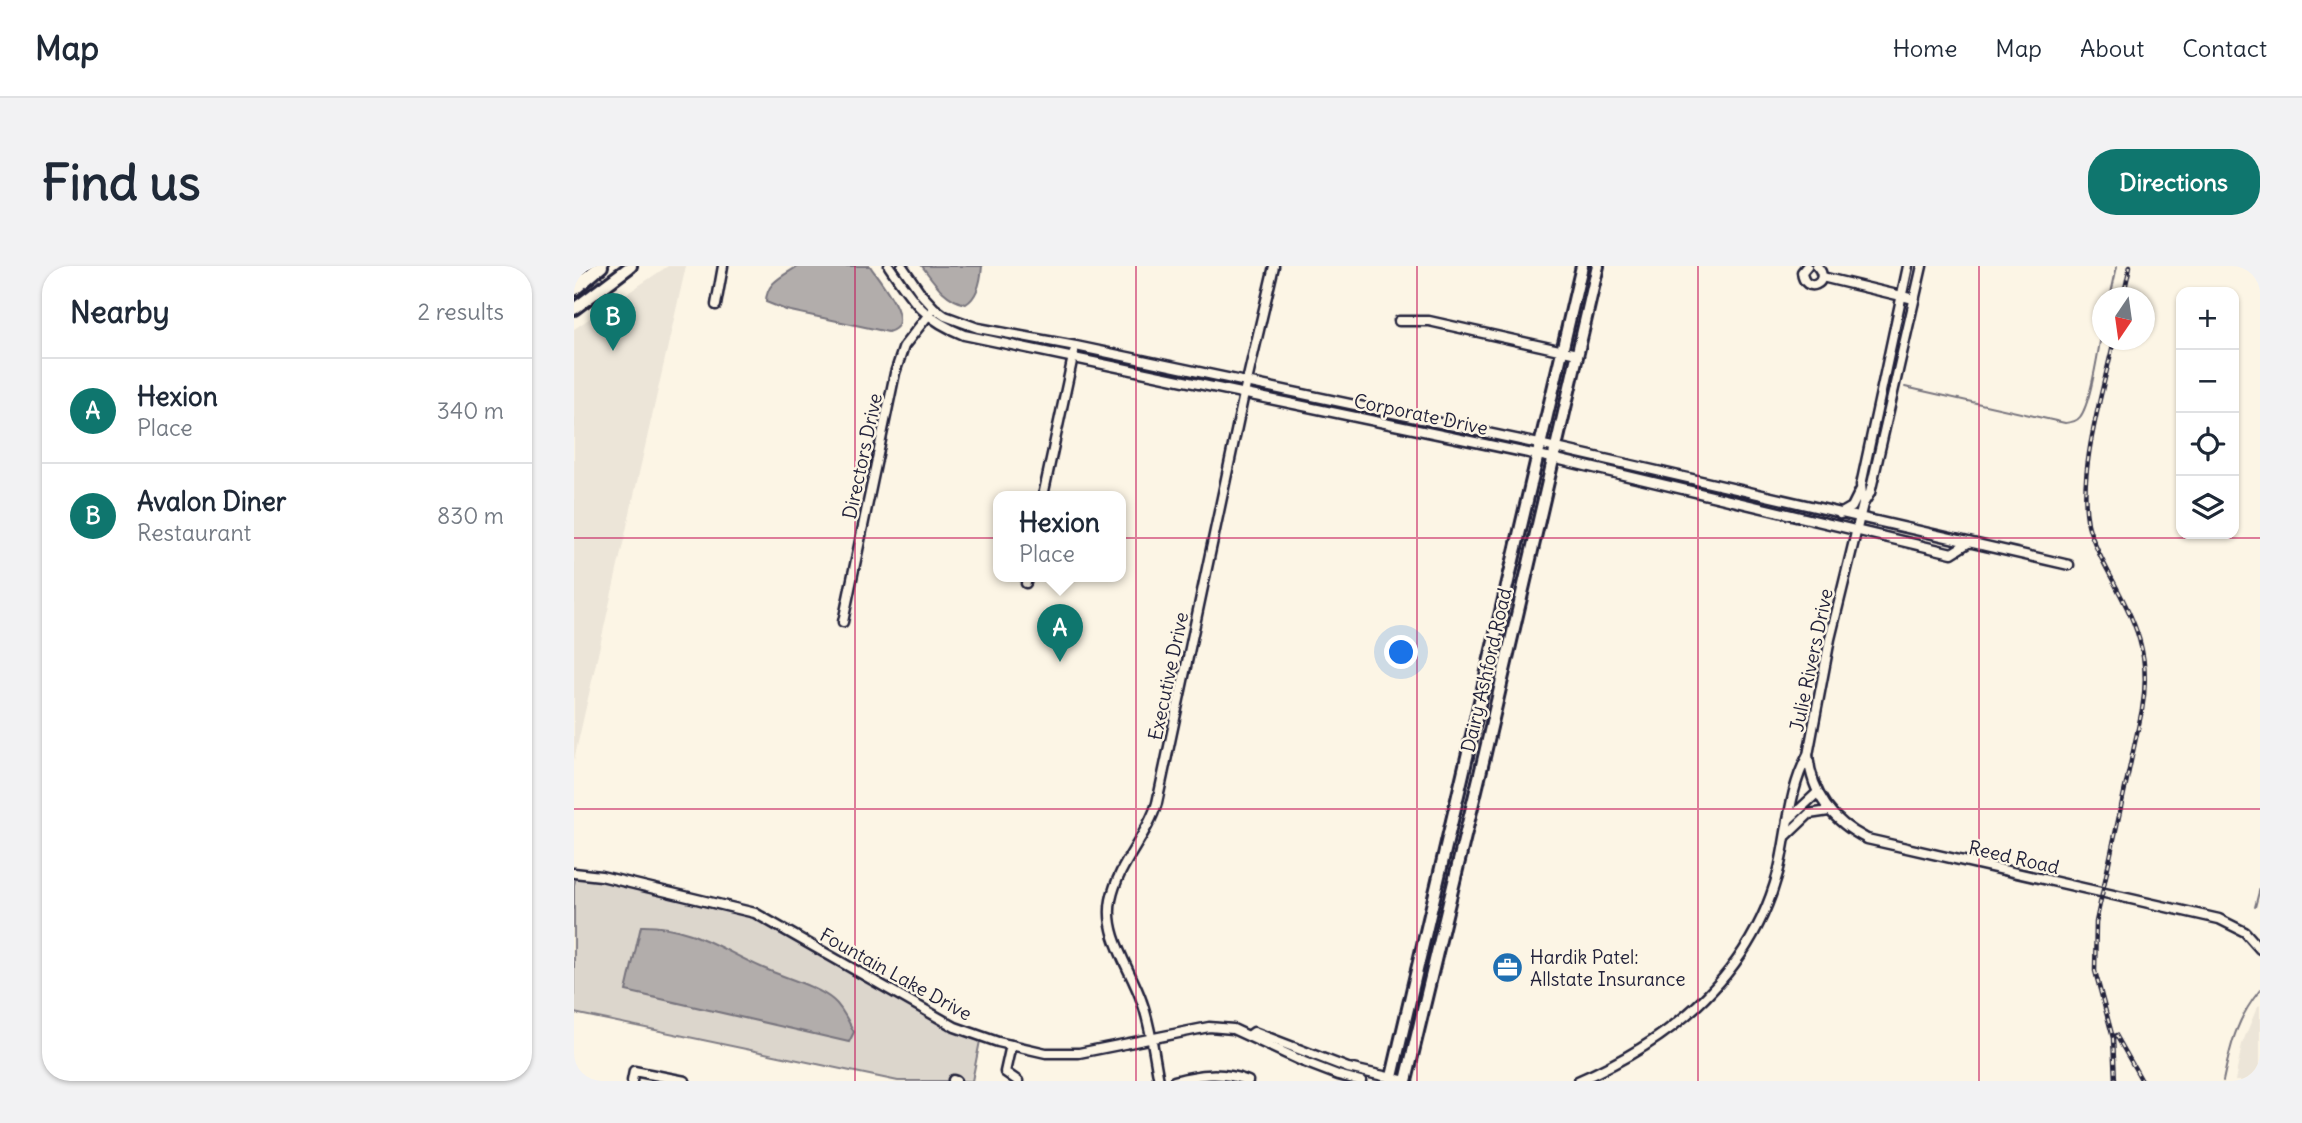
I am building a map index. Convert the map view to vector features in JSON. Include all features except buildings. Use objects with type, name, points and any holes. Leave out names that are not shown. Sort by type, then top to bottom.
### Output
[{"type":"highway","points":[[574,289],[601,266]]},
{"type":"main road","points":[[574,309],[631,266]]},
{"type":"main road","name":"Dairy Ashford Road","points":[[1391,1079],[1581,266]]},
{"type":"main road","name":"Dairy Ashford Road","points":[[1406,1081],[1598,266]]},
{"type":"main road","points":[[1468,749],[1485,754]]},
{"type":"main road","points":[[1451,822],[1468,825]]},
{"type":"main road","points":[[1420,952],[1436,957]]},
{"type":"street","points":[[716,305],[723,266]]},
{"type":"street","name":"Corporate Drive","points":[[890,266],[915,304],[927,316],[964,335],[1468,440],[1538,449]]},
{"type":"street","name":"Corporate Drive","points":[[902,266],[934,308],[945,316],[969,325],[1470,429],[1702,493],[1952,553],[1969,543]]},
{"type":"street","name":"Executive Drive","points":[[1159,1081],[1142,1001],[1113,930],[1110,902],[1119,875],[1152,820],[1157,803],[1274,266]]},
{"type":"street","points":[[1807,266],[1803,269],[1802,276],[1807,284],[1816,285],[1822,277],[1817,266]]},
{"type":"street","name":"Julie Rivers Drive","points":[[1863,504],[1860,491],[1908,266]]},
{"type":"street","name":"Julie Rivers Drive","points":[[1578,1081],[1608,1068],[1653,1040],[1694,1009],[1721,982],[1744,952],[1766,910],[1787,835],[1799,772],[1808,755],[1830,639],[1863,504],[1870,493],[1922,266]]},
{"type":"street","points":[[1822,277],[1914,299]]},
{"type":"street","name":"Directors Drive","points":[[843,622],[895,373],[904,346],[934,308]]},
{"type":"street","points":[[1399,321],[1429,321],[1577,354]]},
{"type":"street","points":[[1045,491],[1076,346]]},
{"type":"street","points":[[1889,355],[1900,360]]},
{"type":"street","points":[[1468,440],[1470,429]]},
{"type":"street","name":"Corporate Drive","points":[[1553,453],[1704,482],[2069,565]]},
{"type":"street","points":[[1702,493],[1704,482]]},
{"type":"street","points":[[1840,514],[1852,507],[1860,491]]},
{"type":"street","points":[[1889,537],[1891,526]]},
{"type":"street","name":"Reed Road","points":[[1808,755],[1812,781],[1829,811],[1849,829],[1867,839],[2218,919],[2245,932],[2258,943]]},
{"type":"street","points":[[1788,820],[1817,793]]},
{"type":"street","points":[[1787,835],[1808,814],[1829,811]]},
{"type":"street","name":"Fountain Lake Drive","points":[[574,873],[601,876],[755,913],[954,1027],[1010,1045],[1046,1053],[1079,1053],[1209,1027],[1233,1029],[1304,1062],[1347,1079],[1362,1081]]},
{"type":"street","name":"Fountain Lake Drive","points":[[1250,1035],[1254,1032],[1348,1068],[1406,1081]]},
{"type":"street","points":[[1010,1045],[1005,1072],[1018,1081]]},
{"type":"street","points":[[1304,1062],[1308,1053]]},
{"type":"street","points":[[632,1081],[634,1071],[685,1081]]},
{"type":"street","points":[[1174,1081],[1197,1074],[1220,1078],[1233,1075],[1248,1081]]},
{"type":"shaded area","points":[[668,266],[686,266],[574,760],[574,329]]},
{"type":"shaded area","points":[[798,266],[870,266],[894,302],[899,321],[896,328],[888,332],[786,310],[766,302],[772,284]]},
{"type":"shaded area","points":[[922,266],[982,266],[976,293],[966,304],[952,299]]},
{"type":"shaded area","points":[[577,873],[755,913],[847,966],[981,1036],[972,1081],[898,1081],[574,1013],[574,885]]},
{"type":"shaded area","points":[[641,926],[675,929],[690,934],[818,990],[836,1003],[845,1014],[854,1032],[849,1042],[626,991]]},
{"type":"shaded area","points":[[2260,1005],[2260,1081],[2235,1081],[2242,1044]]},
{"type":"waterway","points":[[2112,287],[2117,266]]},
{"type":"waterway","points":[[1905,387],[2065,423],[2073,422],[2080,417],[2088,400],[2099,350]]},
{"type":"waterway","points":[[2255,907],[2260,888]]},
{"type":"waterway","points":[[2223,1081],[2236,1033],[2245,1012],[2260,990]]},
{"type":"railway","points":[[2125,287],[2130,266]]},
{"type":"railway","points":[[2112,350],[2088,457],[2088,524],[2094,543],[2134,623],[2145,671],[2142,710],[2096,922],[2095,971],[2113,1038],[2115,1081]]},
{"type":"railway","points":[[2116,1035],[2142,1081]]},
{"type":"place","name":"Avalon Diner","points":[[613,351]]},
{"type":"place","name":"Hexion","points":[[1060,662]]},
{"type":"place","name":"Hardik Patel: Allstate Insurance","points":[[1507,968]]}]
